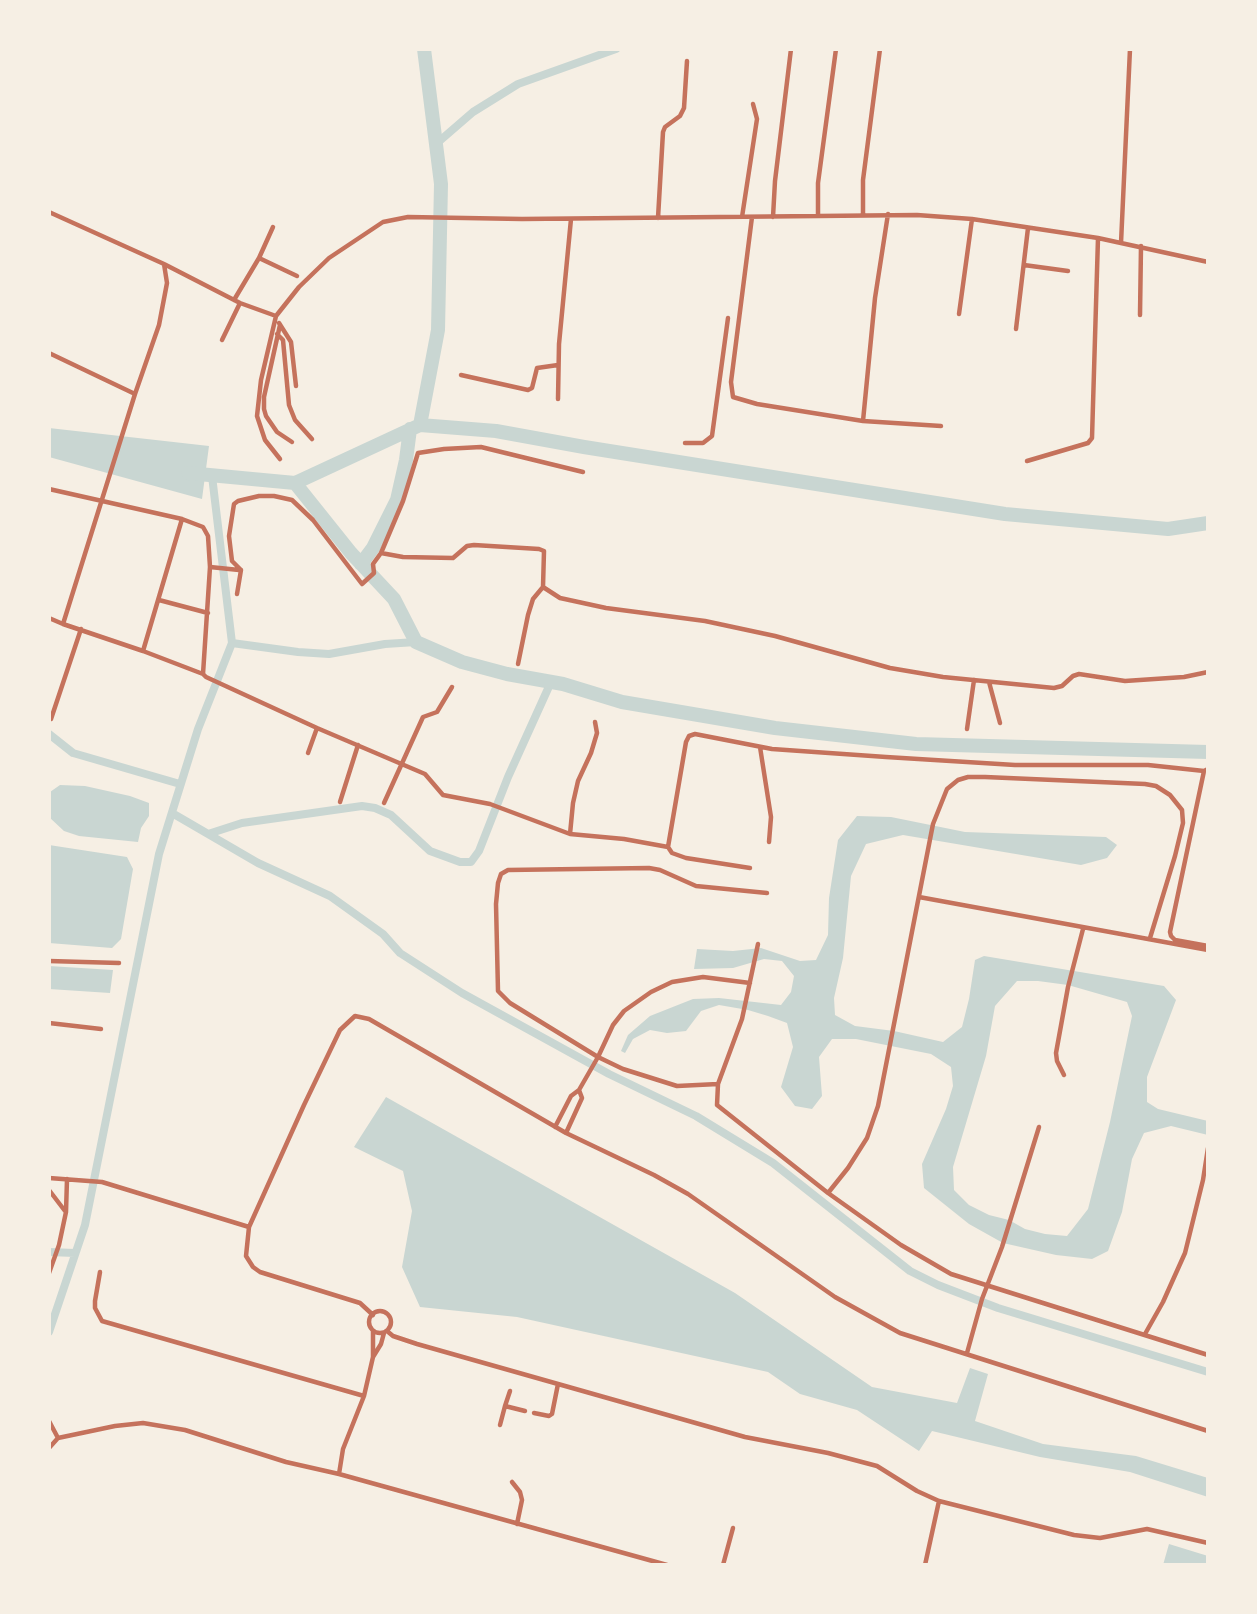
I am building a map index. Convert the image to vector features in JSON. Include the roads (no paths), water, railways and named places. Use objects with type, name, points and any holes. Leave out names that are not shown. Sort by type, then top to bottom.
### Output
[{"type":"street","points":[[773,217],[791,49]]},
{"type":"street","points":[[818,215],[818,183],[836,49]]},
{"type":"street","points":[[863,214],[863,180],[880,49]]},
{"type":"street","points":[[1121,243],[1130,49]]},
{"type":"street","points":[[658,218],[663,132],[665,127],[680,116],[684,108],[687,61]]},
{"type":"street","points":[[742,217],[757,119],[752,104]]},
{"type":"street","points":[[49,212],[164,264],[240,303],[276,316],[291,342],[296,386]]},
{"type":"street","points":[[863,421],[875,298],[888,214]]},
{"type":"street","points":[[280,459],[265,440],[257,416],[261,380],[276,316],[299,287],[329,258],[383,222],[408,217],[571,219],[888,214],[972,219],[1098,238],[1208,262]]},
{"type":"street","points":[[751,217],[731,382],[733,397],[757,404],[863,421],[941,426]]},
{"type":"street","points":[[558,399],[558,365],[571,219]]},
{"type":"street","points":[[960,314],[972,219]]},
{"type":"street","points":[[234,300],[259,258],[272,227]]},
{"type":"street","points":[[1016,329],[1028,228]]},
{"type":"street","points":[[1027,461],[1088,443],[1092,438],[1098,238]]},
{"type":"street","points":[[1140,315],[1141,246]]},
{"type":"street","points":[[259,258],[297,276]]},
{"type":"street","points":[[63,624],[159,325],[167,283],[164,264]]},
{"type":"street","points":[[1024,265],[1068,271]]},
{"type":"street","points":[[222,340],[240,303]]},
{"type":"street","points":[[685,443],[703,443],[712,436],[728,318]]},
{"type":"street","points":[[280,325],[264,397],[264,409],[265,416],[277,432],[292,442]]},
{"type":"street","points":[[277,334],[283,340],[289,405],[295,420],[312,439]]},
{"type":"street","points":[[49,353],[135,394]]},
{"type":"street","points":[[461,375],[528,390],[532,388],[537,368],[558,365]]},
{"type":"street","points":[[240,570],[232,563],[229,536],[234,504],[238,501],[259,496],[292,500],[313,520],[362,583],[374,573],[373,564],[381,553],[403,501],[418,453],[481,447],[583,472]]},
{"type":"street","points":[[49,489],[183,519],[203,527],[208,536],[210,568],[205,675]]},
{"type":"street","points":[[143,651],[183,519]]},
{"type":"street","points":[[381,553],[453,558],[467,546],[474,545],[544,551],[543,587],[533,598],[518,664]]},
{"type":"street","points":[[210,568],[240,570]]},
{"type":"street","points":[[237,594],[240,570]]},
{"type":"street","points":[[543,587],[560,598],[576,603],[705,621],[775,636],[890,668],[989,682],[1054,688],[1062,686],[1079,674],[1125,681],[1174,678],[1208,672]]},
{"type":"street","points":[[159,600],[208,613]]},
{"type":"street","points":[[49,618],[205,675],[317,728],[425,774],[443,795],[490,804],[570,834],[624,839],[668,847],[672,852],[686,858],[750,868]]},
{"type":"street","points":[[51,719],[81,629]]},
{"type":"street","points":[[967,729],[974,680]]},
{"type":"street","points":[[989,682],[1000,723]]},
{"type":"street","points":[[384,803],[423,717],[437,712],[452,687]]},
{"type":"street","points":[[570,834],[578,781],[597,733],[596,722]]},
{"type":"street","points":[[308,753],[317,728]]},
{"type":"street","points":[[668,847],[689,736],[695,734],[760,747],[1015,765],[1148,765],[1206,770],[1170,932],[1175,940],[1208,948]]},
{"type":"street","points":[[340,802],[358,745]]},
{"type":"street","points":[[760,747],[771,817],[769,842]]},
{"type":"street","points":[[828,1193],[848,1168],[870,1129],[894,1031],[933,824],[947,789],[958,780],[968,777],[1156,786],[1170,795],[1182,810],[1183,823],[1150,938]]},
{"type":"street","points":[[718,1084],[677,1086],[596,1060],[510,1003],[498,990],[496,904],[501,874],[508,870],[655,869],[696,886],[767,893]]},
{"type":"street","points":[[919,897],[1083,929],[1208,948]]},
{"type":"street","points":[[1064,1075],[1056,1057],[1068,987],[1083,929]]},
{"type":"street","points":[[758,944],[741,1018],[718,1084],[716,1100],[719,1108],[828,1193],[928,1262],[987,1286],[1208,1355]]},
{"type":"street","points":[[49,961],[119,963]]},
{"type":"street","points":[[555,1127],[570,1096],[579,1090],[587,1079],[613,1025],[624,1011],[672,982],[703,977],[750,983]]},
{"type":"street","points":[[373,1315],[360,1303],[260,1272],[246,1256],[249,1227],[340,1030],[355,1016],[369,1019],[555,1127],[688,1194],[835,1297],[915,1339],[967,1353],[1208,1431]]},
{"type":"street","points":[[49,1023],[101,1029]]},
{"type":"street","points":[[566,1133],[582,1098],[579,1090]]},
{"type":"street","points":[[967,1353],[977,1314],[1002,1247],[1039,1127]]},
{"type":"street","points":[[1145,1334],[1185,1253],[1208,1148]]},
{"type":"street","points":[[49,1178],[102,1182],[249,1227]]},
{"type":"street","points":[[49,1273],[59,1245],[66,1212],[67,1179]]},
{"type":"street","points":[[49,1190],[66,1212]]},
{"type":"street","points":[[100,1272],[95,1308],[102,1321],[364,1396]]},
{"type":"street","points":[[338,1474],[343,1449],[364,1396],[373,1357],[373,1331],[369,1321],[379,1312],[388,1315],[391,1322],[373,1357]]},
{"type":"street","points":[[373,1331],[385,1332],[417,1344],[745,1437],[828,1453],[877,1466],[916,1491],[939,1501],[1074,1535],[1100,1538],[1147,1530],[1208,1543]]},
{"type":"street","points":[[534,1413],[552,1415],[558,1384]]},
{"type":"street","points":[[500,1425],[510,1391]]},
{"type":"street","points":[[505,1406],[525,1411]]},
{"type":"street","points":[[49,1421],[58,1438]]},
{"type":"street","points":[[49,1448],[58,1438],[115,1426],[154,1424],[206,1435],[286,1462],[667,1565]]},
{"type":"street","points":[[512,1482],[520,1492],[522,1500],[517,1524]]},
{"type":"street","points":[[925,1565],[939,1501]]},
{"type":"street","points":[[723,1565],[733,1528]]},
{"type":"waterway","points":[[420,425],[438,330],[441,184],[424,49]]},
{"type":"waterway","points":[[436,144],[473,112],[518,84],[616,49]]},
{"type":"waterway","points":[[188,473],[295,483],[420,425],[496,431],[1005,514],[1168,529],[1208,523]]},
{"type":"waterway","points":[[361,564],[373,548],[397,500],[410,429]]},
{"type":"waterway","points":[[49,1332],[85,1225],[159,854],[198,729],[232,643],[212,476]]},
{"type":"waterway","points":[[295,483],[351,553],[394,599],[416,642],[462,662],[507,674],[563,684],[622,702],[775,728],[916,744],[1208,752]]},
{"type":"waterway","points":[[232,643],[329,654],[385,644],[416,642]]},
{"type":"waterway","points":[[208,834],[242,823],[362,806],[391,815],[430,851],[460,862],[471,862],[479,851],[508,777],[551,682]]},
{"type":"waterway","points":[[49,734],[73,753],[180,784]]},
{"type":"waterway","points":[[172,813],[258,863],[330,896],[383,934],[400,953],[462,993],[609,1074],[696,1116],[773,1163],[910,1271],[998,1308],[1208,1372]]},
{"type":"waterway","points":[[49,1252],[75,1253]]}]
